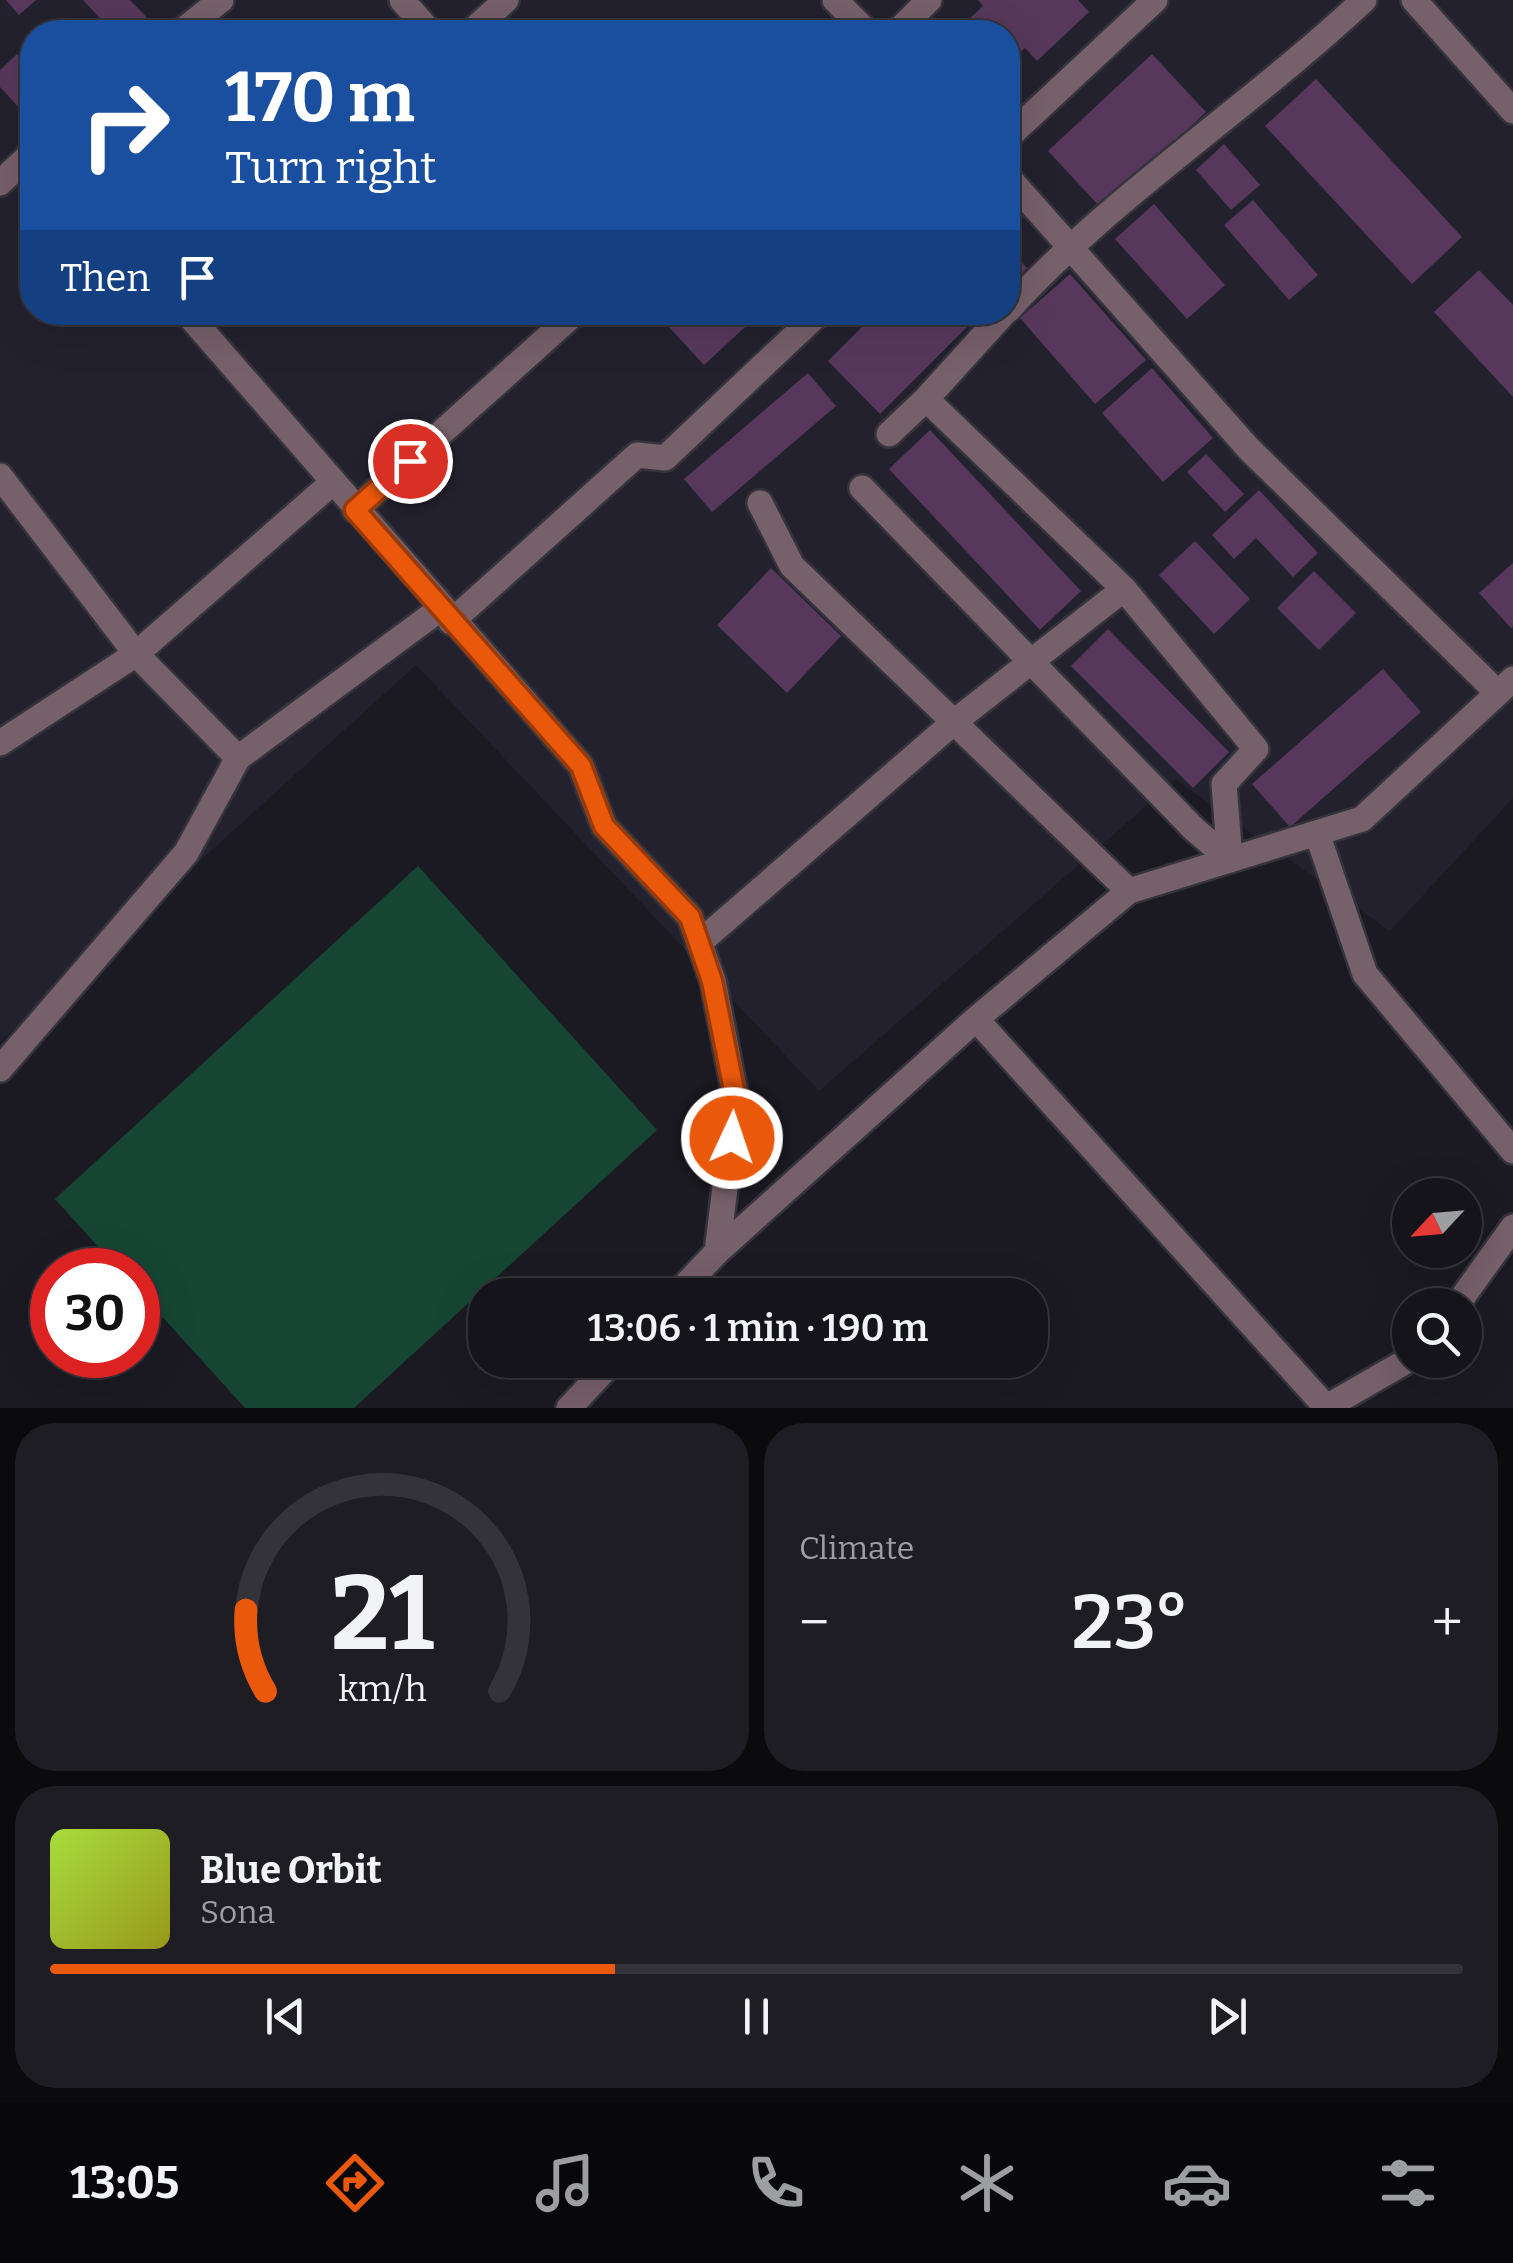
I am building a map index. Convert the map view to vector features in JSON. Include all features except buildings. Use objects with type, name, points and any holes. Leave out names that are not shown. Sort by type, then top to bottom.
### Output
[{"type":"street","points":[[196,20],[221,0]]},
{"type":"street","points":[[402,0],[420,20]]},
{"type":"street","points":[[484,20],[506,0]]},
{"type":"street","points":[[835,0],[856,20]]},
{"type":"street","points":[[909,20],[929,0]]},
{"type":"street","points":[[1020,126],[1155,0]]},
{"type":"street","points":[[1020,297],[1071,248],[1314,48],[1364,0]]},
{"type":"street","points":[[1414,0],[1513,111]]},
{"type":"street","points":[[0,183],[20,165]]},
{"type":"street","points":[[692,1278],[976,1019],[1129,891],[1362,819],[1506,686],[1249,449],[1020,191]]},
{"type":"street","points":[[197,325],[446,616],[581,766],[604,826],[690,917],[712,981],[736,1100],[717,1252]]},
{"type":"street","points":[[355,510],[561,325]]},
{"type":"street","points":[[0,1069],[186,853],[238,758],[446,616],[637,454],[665,458],[806,325]]},
{"type":"street","points":[[889,434],[926,400],[993,325]]},
{"type":"street","points":[[926,400],[1124,589],[1256,749],[1224,784],[1230,860]]},
{"type":"street","points":[[0,476],[136,654],[238,758]]},
{"type":"street","points":[[0,742],[136,654],[332,484]]},
{"type":"street","points":[[862,488],[1194,829],[1230,860]]},
{"type":"street","points":[[760,503],[792,566],[1129,891]]},
{"type":"street","points":[[699,943],[954,722],[1124,589]]},
{"type":"street","points":[[1317,833],[1364,974],[1513,1151]]},
{"type":"street","points":[[976,1019],[1326,1408],[1392,1370]]},
{"type":"street","points":[[1469,1288],[1513,1227]]},
{"type":"street","points":[[569,1408],[597,1378]]},
{"type":"shaded area","points":[[0,0],[1513,0],[1513,798],[1390,931],[1176,780],[819,1091],[416,665],[0,1042]]},
{"type":"green space","points":[[418,866],[657,1130],[496,1278],[468,1278],[468,1303],[354,1408],[245,1408],[160,1314],[160,1248],[99,1248],[55,1199]]},
{"type":"route","points":[[410,461],[355,510],[581,766],[604,826],[690,917],[712,981],[736,1100],[732,1138]]}]
